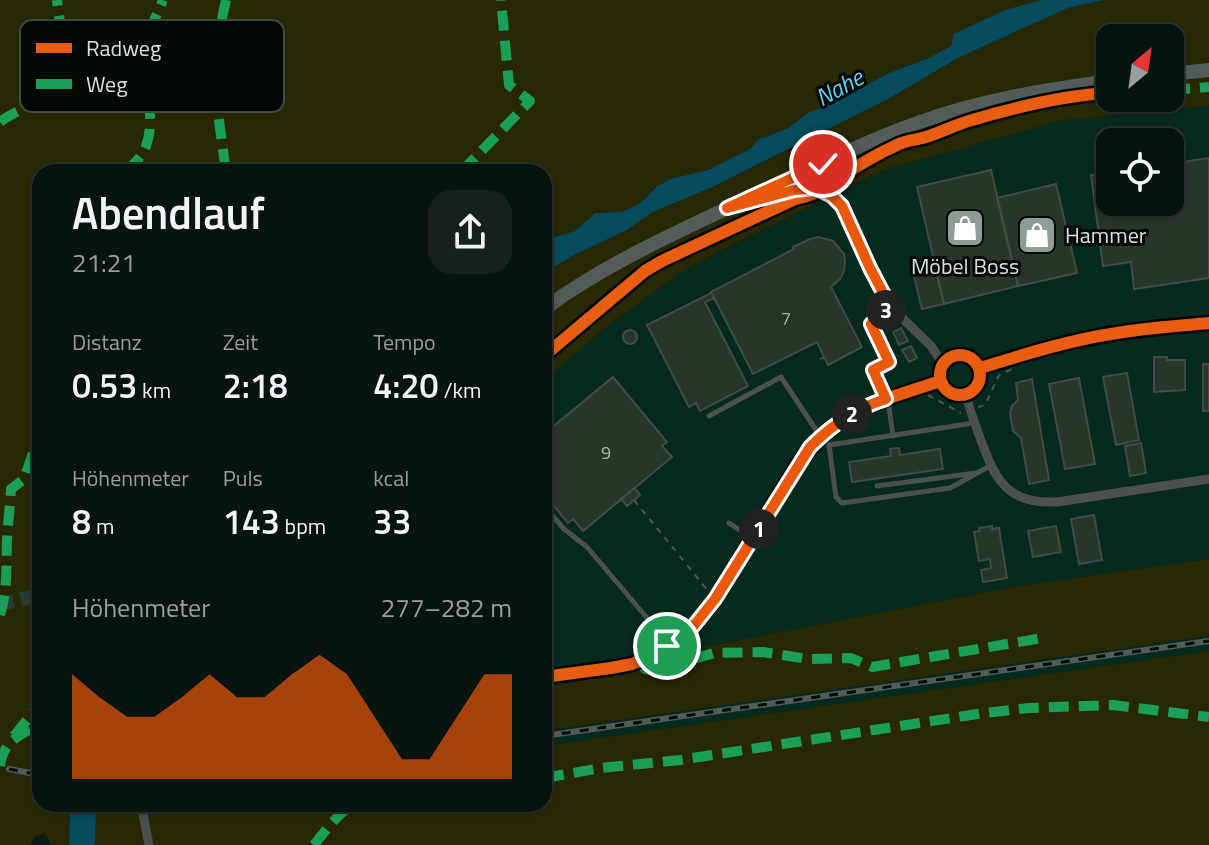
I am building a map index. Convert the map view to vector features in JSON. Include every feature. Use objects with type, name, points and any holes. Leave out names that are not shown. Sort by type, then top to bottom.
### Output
[{"type":"main road","points":[[1184,73],[1209,70]]},
{"type":"main road","points":[[552,303],[612,264],[872,141],[931,118],[985,103],[1096,83]]},
{"type":"street","points":[[727,208],[794,190],[816,188],[832,196],[842,206],[890,306],[931,346],[943,364]]},
{"type":"street","points":[[980,368],[1079,340],[1209,323]]},
{"type":"street","points":[[967,356],[975,360],[980,368],[979,384],[974,391],[958,395],[944,388],[941,369],[950,357],[967,356]]},
{"type":"street","points":[[552,676],[632,664],[651,656],[691,629],[715,599],[798,464],[820,436],[848,416],[886,399],[941,381]]},
{"type":"street","points":[[966,395],[990,466],[998,480],[1025,499],[1041,503],[1059,502],[1209,479]]},
{"type":"street","points":[[143,812],[149,845]]},
{"type":"lane","points":[[890,306],[871,324],[889,362],[873,370],[886,399],[893,436]]},
{"type":"lane","points":[[709,416],[781,377],[829,445],[836,497],[842,503],[950,488],[990,466]]},
{"type":"lane","points":[[829,445],[975,423]]},
{"type":"lane","points":[[877,486],[980,472]]},
{"type":"lane","points":[[552,515],[587,547],[667,646]]},
{"type":"lane","points":[[729,523],[753,538]]},
{"type":"path","points":[[925,386],[928,395],[960,413],[985,405],[999,375],[1011,369]]},
{"type":"path","points":[[634,500],[715,599]]},
{"type":"shaded area","points":[[0,0],[1042,0],[929,58],[889,73],[829,105],[809,112],[788,128],[759,140],[750,149],[708,170],[670,179],[655,187],[639,204],[622,212],[595,213],[575,231],[552,238],[552,164],[32,164],[32,812],[70,812],[69,845],[52,845],[45,833],[35,837],[30,845],[0,845]]},
{"type":"shaded area","points":[[1104,0],[1209,0],[1209,106],[1184,108],[1184,24],[1096,24],[1096,112],[1146,112],[1063,120],[883,170],[686,268],[601,331],[552,374],[552,268],[625,231],[653,212],[714,187],[888,99],[960,57],[1068,8]]},
{"type":"shaded area","points":[[1209,106],[1209,559],[1013,587],[679,652],[632,671],[552,683],[552,374],[601,331],[686,268],[883,170],[1063,120],[1146,112],[1184,112],[1184,108]]},
{"type":"shaded area","points":[[1209,559],[1209,636],[552,730],[552,683],[632,671],[679,652],[1013,587]]},
{"type":"shaded area","points":[[1209,636],[1209,651],[552,745],[552,730]]},
{"type":"shaded area","points":[[1209,651],[1209,845],[95,845],[96,812],[552,812],[552,745]]},
{"type":"water","points":[[1042,0],[1104,0],[1068,8],[960,57],[888,99],[713,187],[653,212],[625,231],[552,268],[552,238],[575,231],[595,213],[622,212],[639,204],[656,187],[670,179],[708,170],[750,149],[758,140],[788,128],[809,112],[829,105],[889,73],[929,58],[951,46],[954,34],[1005,10]]},
{"type":"water","points":[[70,812],[96,812],[95,845],[69,845]]},
{"type":"building","points":[[1209,158],[1209,278],[1134,289],[1131,262],[1103,266],[1096,216],[1184,216],[1184,162]]},
{"type":"building","name":"Möbel Boss","points":[[991,170],[1018,286],[944,304],[917,187]]},
{"type":"building","points":[[1096,174],[1096,213],[1091,175]]},
{"type":"building","name":"Hammer","points":[[1056,184],[1077,273],[1018,286],[997,198]]},
{"type":"building","points":[[818,237],[833,241],[844,254],[844,271],[831,287],[862,347],[828,365],[825,358],[820,359],[824,357],[817,342],[753,374],[711,292],[793,247]]},
{"type":"building","points":[[933,259],[944,304],[922,309],[911,264]]},
{"type":"building","points":[[711,293],[714,298],[705,302],[748,386],[700,411],[696,403],[689,407],[647,325]]},
{"type":"building","points":[[901,328],[908,341],[899,345],[893,332]]},
{"type":"building","points":[[630,330],[637,337],[630,344],[623,337]]},
{"type":"building","points":[[911,346],[917,358],[909,362],[902,350]]},
{"type":"building","points":[[1154,357],[1185,360],[1185,390],[1154,392]]},
{"type":"building","points":[[1203,364],[1209,364],[1209,411],[1203,411]]},
{"type":"building","points":[[1127,373],[1139,440],[1116,445],[1103,377]]},
{"type":"building","points":[[613,377],[667,442],[662,446],[672,457],[583,531],[573,519],[568,523],[552,504],[552,427]]},
{"type":"building","points":[[1079,378],[1095,464],[1065,469],[1049,384]]},
{"type":"building","points":[[1032,379],[1049,480],[1029,484],[1021,438],[1013,431],[1010,413],[1018,400],[1016,383]]},
{"type":"building","points":[[1141,443],[1146,473],[1130,476],[1125,446]]},
{"type":"building","points":[[899,448],[900,455],[940,449],[943,469],[852,482],[849,462],[891,456],[890,449]]},
{"type":"building","points":[[635,488],[640,495],[627,506],[621,499]]},
{"type":"building","points":[[1094,515],[1102,560],[1079,564],[1071,519]]},
{"type":"building","points":[[992,526],[992,529],[999,528],[1007,578],[983,582],[981,570],[991,568],[990,559],[979,561],[974,532]]},
{"type":"building","points":[[1056,526],[1061,552],[1033,557],[1028,531]]},
{"type":"tunnel","points":[[0,604],[32,597]]},
{"type":"railway","points":[[552,735],[1209,641]]},
{"type":"railway","points":[[9,769],[32,773]]},
{"type":"marked path","points":[[57,0],[60,20]]},
{"type":"marked path","points":[[154,20],[163,0]]},
{"type":"marked path","points":[[222,20],[226,0]]},
{"type":"marked path","points":[[469,164],[530,101],[509,85],[501,0]]},
{"type":"marked path","points":[[1184,89],[1209,87]]},
{"type":"marked path","points":[[0,122],[20,111]]},
{"type":"marked path","points":[[134,164],[146,146],[149,112]]},
{"type":"marked path","points":[[218,112],[225,164]]},
{"type":"marked path","points":[[0,615],[5,586],[11,489],[24,479],[32,456]]},
{"type":"marked path","points":[[639,661],[645,669],[656,670],[714,653],[763,652],[808,659],[851,658],[872,667],[1042,638]]},
{"type":"marked path","points":[[552,777],[1029,708],[1113,705],[1209,717]]},
{"type":"marked path","points":[[14,736],[32,714]]},
{"type":"marked path","points":[[0,766],[9,744],[32,729]]},
{"type":"marked path","points":[[314,845],[343,812]]},
{"type":"cycle path","points":[[552,349],[645,271],[795,199],[814,193],[900,143],[1023,106],[1096,94]]},
{"type":"cycle path","points":[[980,368],[1099,336],[1209,323]]},
{"type":"cycle path","points":[[960,355],[974,361],[980,375],[974,389],[960,395],[946,389],[940,375],[946,361],[960,355]]},
{"type":"cycle path","points":[[552,676],[632,664],[651,656],[691,629],[715,599],[798,464],[827,431],[861,410],[941,381]]},
{"type":"place","name":"Möbel Boss","points":[[965,228]]},
{"type":"place","name":"Hammer","points":[[1037,235]]},
{"type":"route","points":[[667,646],[691,629],[715,599],[810,447],[848,416],[886,399],[873,370],[889,362],[871,324],[890,306],[842,206],[832,196],[816,188],[775,194],[727,208],[823,164]]},
{"type":"water label","name":"Nahe","points":[[839,87]]}]
